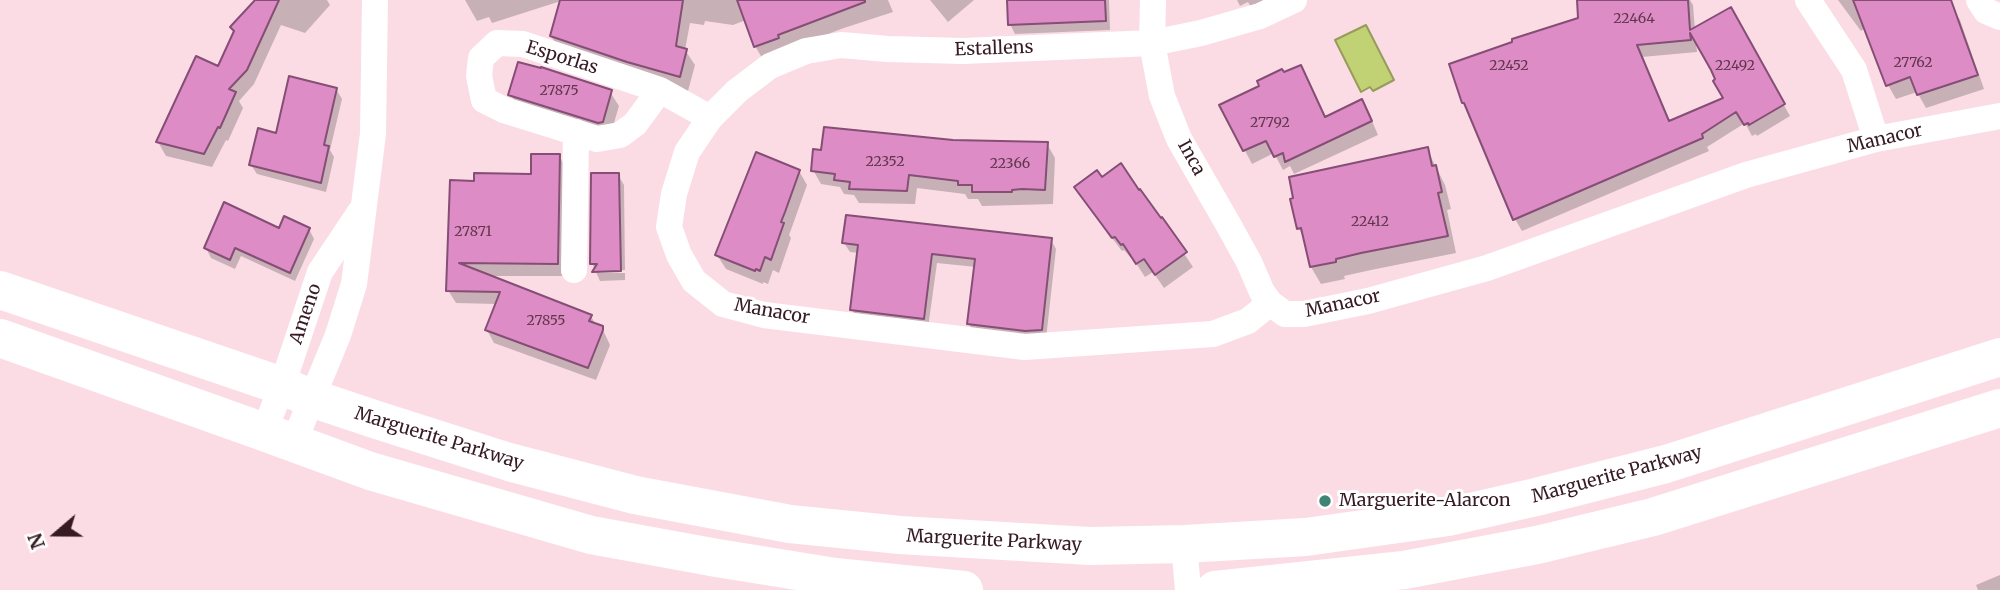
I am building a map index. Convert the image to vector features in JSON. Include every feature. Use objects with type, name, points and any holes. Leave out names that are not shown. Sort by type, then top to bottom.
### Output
[{"type":"main road","name":"Marguerite Parkway","points":[[0,290],[509,462],[635,495],[790,524],[900,536],[1090,546],[1306,537],[1448,517],[1666,464],[2000,357]]},
{"type":"main road","points":[[0,338],[370,471],[591,535],[835,577],[964,590]]},
{"type":"main road","points":[[1215,590],[1404,570],[1550,542],[1653,517],[2000,408]]},
{"type":"street","name":"Ameno","points":[[296,392],[338,335],[354,284],[373,134],[375,0]]},
{"type":"street","name":"Inca","points":[[1153,0],[1152,43],[1162,96],[1179,139],[1270,303]]},
{"type":"street","name":"Estallens","points":[[710,118],[737,91],[770,66],[806,51],[841,45],[963,51],[1152,43],[1201,33],[1260,16],[1294,0]]},
{"type":"street","points":[[1808,0],[1854,70],[1876,139]]},
{"type":"street","points":[[1979,0],[1986,11],[2000,17]]},
{"type":"street","name":"Esporlas","points":[[660,90],[635,124],[620,135],[597,139],[504,110],[484,100],[479,76],[481,58],[497,43],[523,44],[660,90],[710,118]]},
{"type":"street","name":"Manacor","points":[[710,118],[687,152],[674,194],[669,227],[679,255],[694,281],[723,304],[764,315],[1025,347],[1213,334],[1248,321],[1270,303],[1285,314],[1304,314],[1368,300],[1487,268],[1746,175],[1876,139],[2000,116]]},
{"type":"street","points":[[575,270],[576,132]]},
{"type":"street","name":"Ameno","points":[[279,437],[296,392],[320,272],[365,204]]},
{"type":"street","points":[[320,272],[354,284]]},
{"type":"street","points":[[1184,544],[1188,590]]},
{"type":"shaded area","points":[[1366,25],[1394,80],[1373,91],[1370,87],[1361,92],[1335,40]]},
{"type":"building","points":[[255,0],[279,0],[247,70],[229,89],[236,92],[220,128],[218,127],[204,154],[156,142],[196,56],[218,66],[234,31],[230,27]]},
{"type":"building","points":[[560,0],[683,0],[676,46],[687,49],[680,77],[550,36]]},
{"type":"building","points":[[737,0],[865,2],[778,35],[779,38],[754,47]]},
{"type":"building","points":[[1007,0],[1105,0],[1106,21],[1008,25]]},
{"type":"building","points":[[1577,0],[1688,0],[1690,30],[1731,7],[1785,104],[1749,125],[1744,125],[1736,112],[1702,134],[1703,138],[1513,220],[1462,103],[1449,64],[1512,42],[1512,39],[1578,18]],"holes":[[[1690,33],[1715,79],[1713,81],[1723,98],[1669,121],[1637,45],[1691,40]]]},
{"type":"building","points":[[1853,0],[1951,0],[1978,75],[1917,95],[1910,77],[1886,86]]},
{"type":"building","points":[[518,62],[612,90],[603,122],[598,123],[508,95]]},
{"type":"building","points":[[1301,65],[1325,117],[1362,99],[1372,121],[1285,162],[1283,153],[1274,157],[1266,141],[1243,151],[1219,105],[1259,86],[1257,81],[1282,69],[1284,72]]},
{"type":"building","points":[[289,76],[337,88],[324,145],[329,146],[321,183],[249,165],[258,128],[276,133]]},
{"type":"building","points":[[824,127],[953,140],[1048,142],[1045,190],[972,192],[972,185],[958,185],[958,181],[909,175],[907,191],[849,189],[850,182],[834,180],[835,174],[811,171],[813,149],[821,150]]},
{"type":"building","points":[[1428,147],[1432,166],[1436,165],[1442,192],[1438,193],[1448,236],[1361,253],[1310,267],[1301,228],[1297,229],[1290,199],[1293,198],[1289,177]]},
{"type":"building","points":[[756,152],[800,170],[781,222],[784,223],[771,260],[765,257],[760,271],[715,255]]},
{"type":"building","points":[[531,154],[560,154],[558,264],[459,263],[592,315],[589,321],[603,326],[603,330],[588,368],[485,330],[500,292],[446,291],[450,180],[474,181],[474,173],[531,174]]},
{"type":"building","points":[[1121,163],[1187,252],[1155,275],[1144,259],[1136,264],[1123,244],[1115,237],[1112,238],[1074,187],[1097,170],[1102,177]]},
{"type":"building","points":[[591,173],[619,173],[621,271],[592,272],[597,264],[590,264]]},
{"type":"building","points":[[224,202],[279,228],[284,216],[310,228],[290,273],[235,248],[230,260],[204,248]]},
{"type":"building","points":[[846,215],[1052,238],[1042,330],[1025,331],[967,324],[975,259],[932,254],[924,319],[850,310],[858,245],[842,243]]},
{"type":"place","name":"Marguerite-Alarcon","points":[[1325,501]]}]
